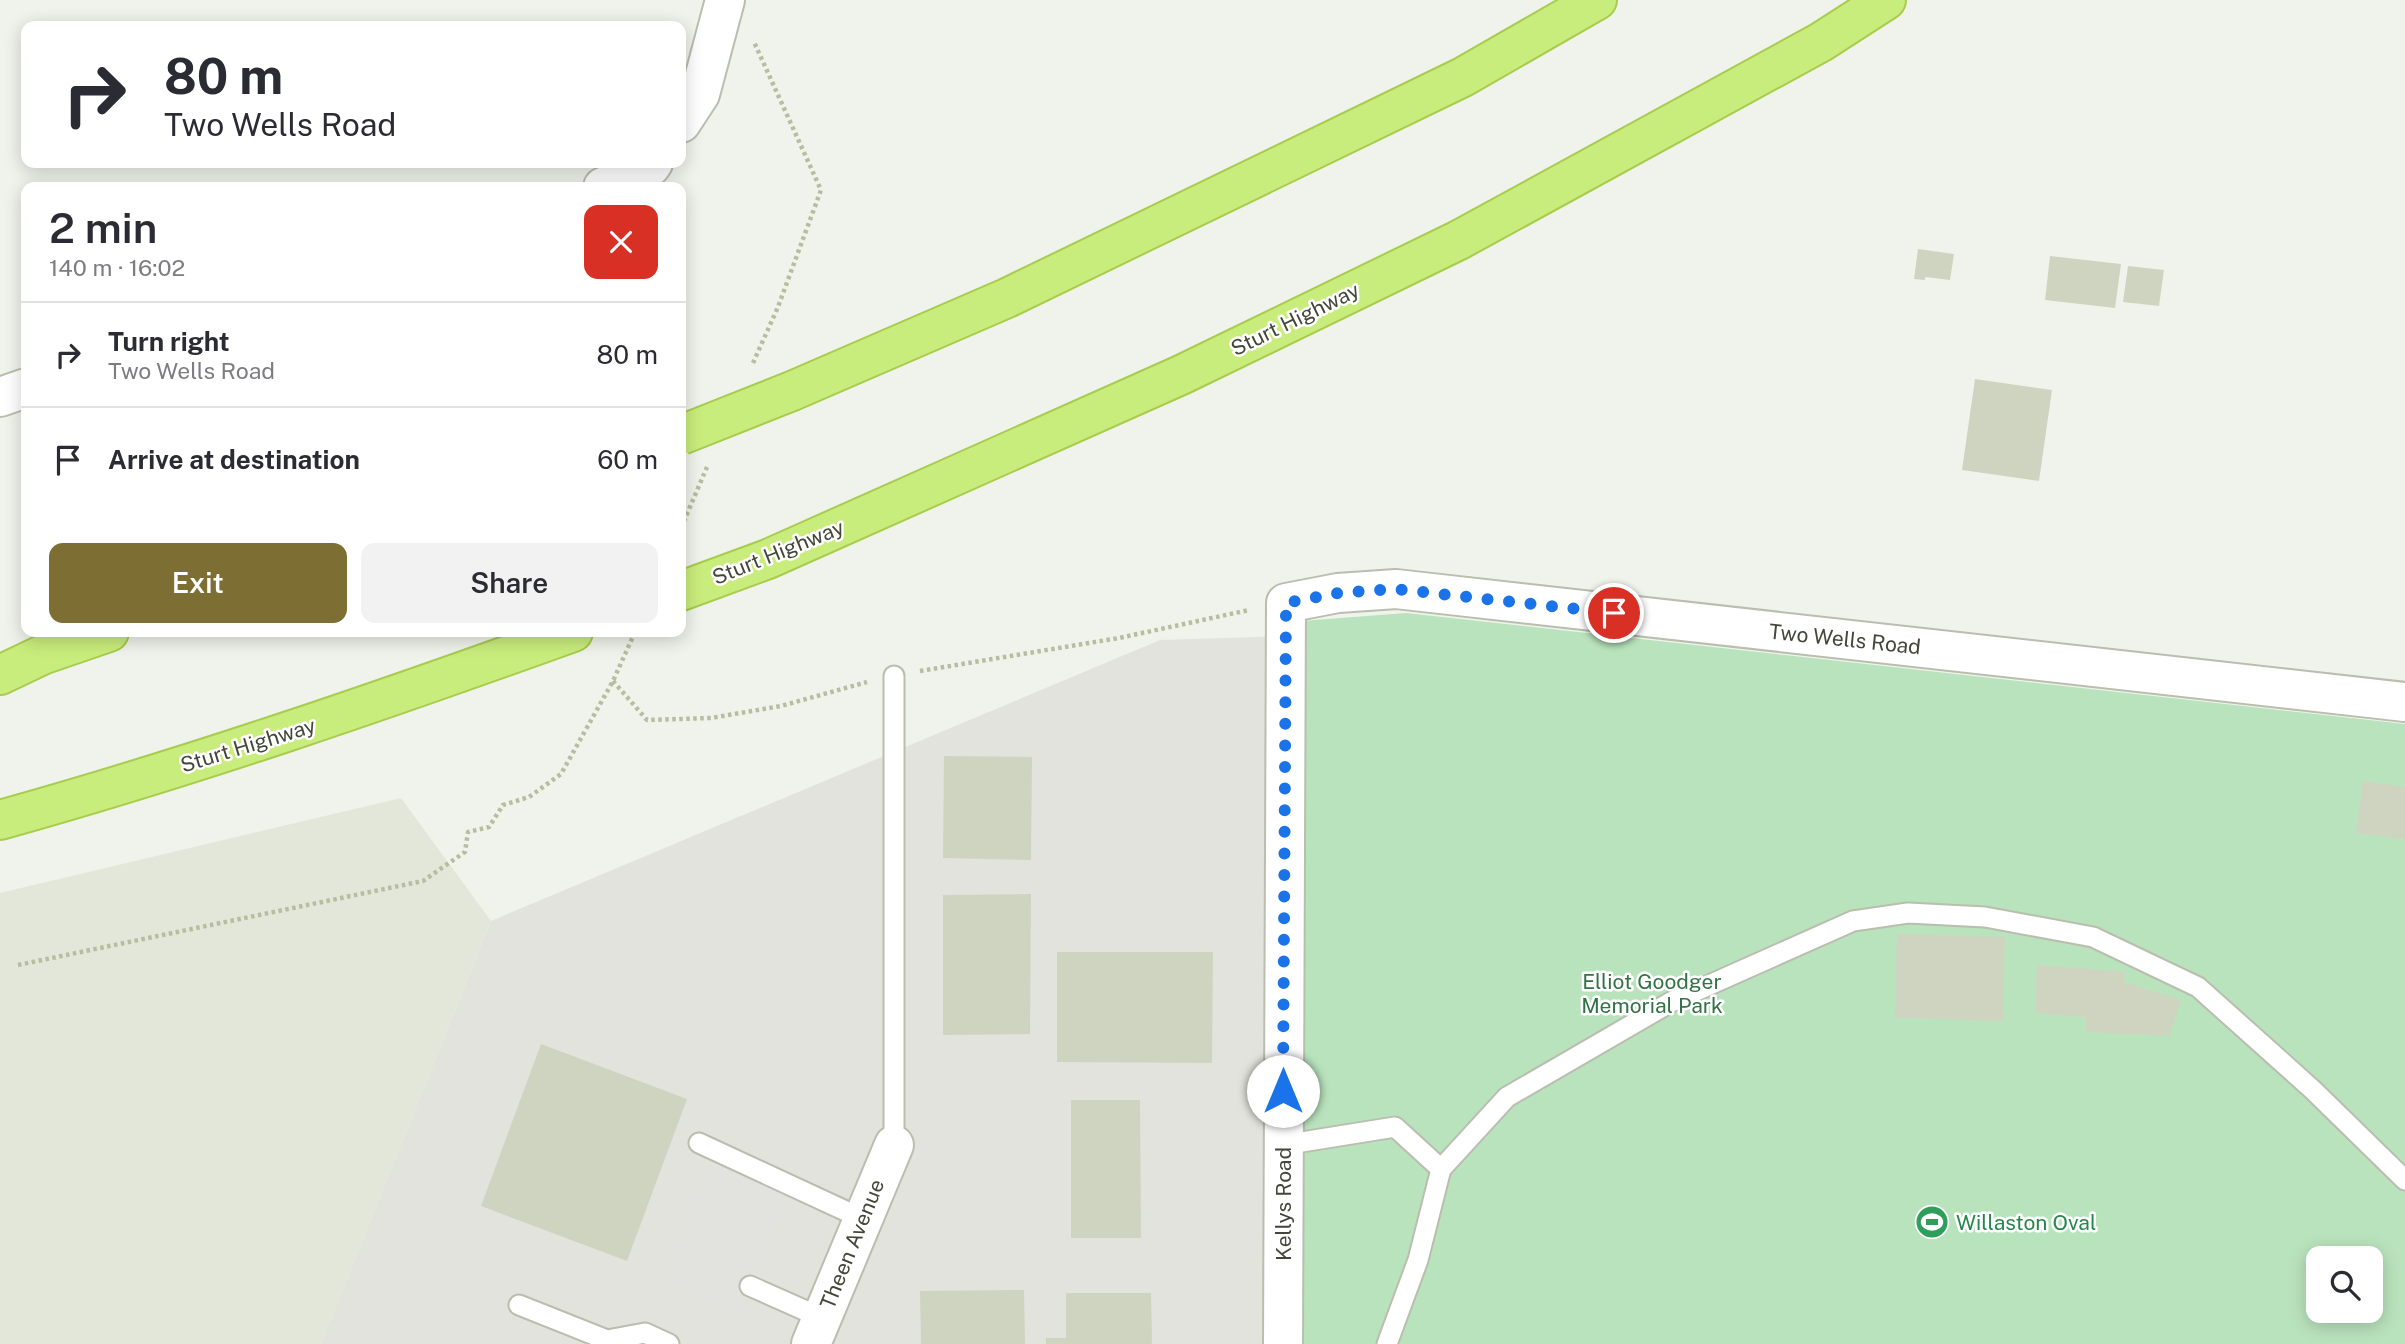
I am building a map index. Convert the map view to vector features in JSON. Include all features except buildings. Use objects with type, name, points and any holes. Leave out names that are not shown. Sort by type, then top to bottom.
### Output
[{"type":"highway","points":[[686,433],[792,391],[1007,298],[1463,77],[1597,0]]},
{"type":"highway","name":"Sturt Highway","points":[[686,589],[768,559],[1181,375],[1459,240],[1821,42],[1886,0]]},
{"type":"highway","points":[[0,675],[42,655],[94,637]]},
{"type":"highway","name":"Sturt Highway","points":[[0,820],[327,720],[559,637]]},
{"type":"highway","points":[[0,654],[42,655]]},
{"type":"street","points":[[686,115],[700,94],[725,0]]},
{"type":"street","points":[[615,182],[648,168]]},
{"type":"street","points":[[0,397],[21,390]]},
{"type":"street","name":"Two Wells Road","points":[[1286,603],[1338,593],[1395,589],[2405,702]]},
{"type":"street","name":"Kellys Road","points":[[1283,1344],[1286,603]]},
{"type":"street","name":"Theen Avenue","points":[[817,1331],[894,1145]]},
{"type":"lane","points":[[894,676],[894,1145]]},
{"type":"lane","points":[[1387,1344],[1418,1260],[1441,1169],[1507,1097],[1671,1002],[1853,921],[1908,913],[1985,917],[2093,937],[2198,987],[2313,1090],[2405,1180]]},
{"type":"lane","points":[[1283,1146],[1395,1127],[1441,1169]]},
{"type":"lane","points":[[699,1143],[863,1219]]},
{"type":"lane","points":[[750,1286],[817,1331]]},
{"type":"lane","points":[[519,1306],[607,1340],[645,1333],[669,1344]]},
{"type":"path","points":[[751,368],[778,307],[821,190],[752,38]]},
{"type":"path","points":[[686,517],[708,466]]},
{"type":"path","points":[[613,681],[647,720],[712,718],[781,706],[894,676],[1119,638],[1286,603]]},
{"type":"path","points":[[18,965],[422,881],[465,852],[468,832],[489,827],[503,805],[530,797],[561,774],[613,681],[633,637]]},
{"type":"shaded area","points":[[1325,635],[1319,1344],[321,1344],[491,921],[1160,640]]},
{"type":"shaded area","points":[[401,798],[491,921],[321,1344],[0,1344],[0,893]]},
{"type":"shaded area","points":[[710,1162],[786,1191],[740,1313],[664,1284]]},
{"type":"green space","name":"Elliot Goodger Memorial Park","points":[[1406,613],[2405,724],[2405,1344],[1300,1344],[1301,621]]},
{"type":"place","name":"Willaston Oval","points":[[1932,1222]]},
{"type":"route","points":[[1283,1091],[1286,603],[1338,593],[1395,589],[1614,613]]}]
